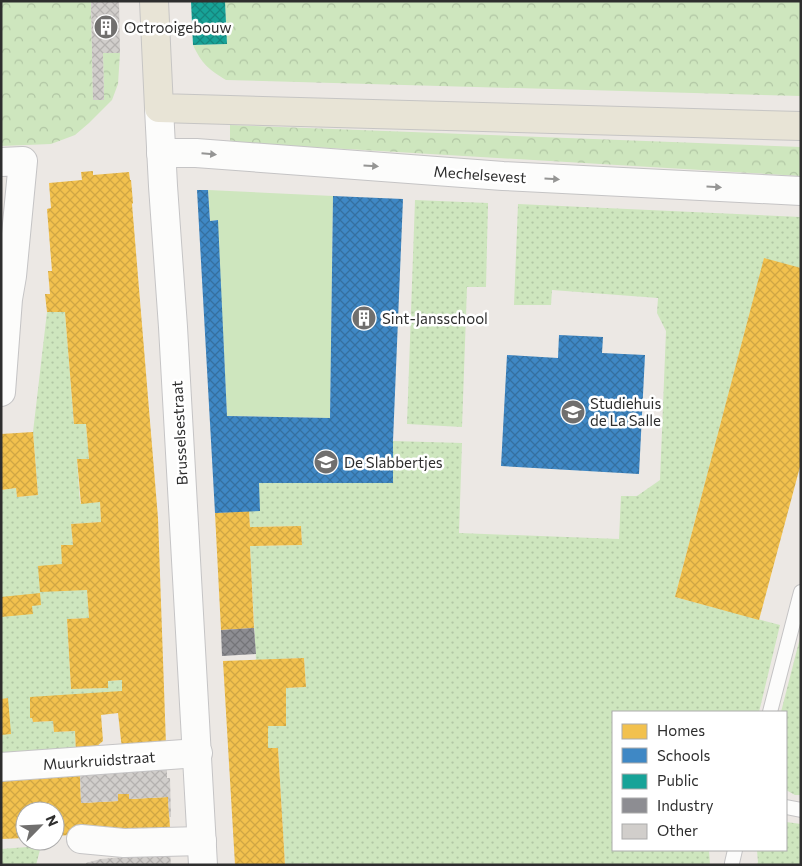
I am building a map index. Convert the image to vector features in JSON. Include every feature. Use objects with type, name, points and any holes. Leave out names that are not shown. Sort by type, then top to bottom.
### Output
[{"type":"main road","name":"Brusselsestraat","points":[[154,1],[159,108]]},
{"type":"main road","points":[[159,108],[801,126]]},
{"type":"street","name":"Brusselsestraat","points":[[159,108],[160,153],[174,327],[203,853]]},
{"type":"street","name":"Mechelsevest","points":[[160,153],[196,153],[503,176],[801,192]]},
{"type":"street","points":[[1,392],[8,299],[7,276],[12,162]]},
{"type":"street","name":"Muurkruidstraat","points":[[1,767],[198,753]]},
{"type":"street","points":[[81,839],[203,853]]},
{"type":"lane","points":[[770,711],[801,592]]},
{"type":"lane","points":[[787,807],[801,810]]},
{"type":"green space","points":[[1,1],[91,1],[93,100],[104,100],[103,53],[120,53],[118,84],[112,100],[75,135],[51,144],[1,146]]},
{"type":"green space","points":[[225,1],[801,1],[801,96],[226,80],[206,66],[193,45],[227,44]]},
{"type":"green space","points":[[230,125],[801,147],[801,176],[230,142]]},
{"type":"green space","points":[[208,190],[333,196],[330,418],[227,416],[217,220],[210,221]]},
{"type":"green space","points":[[415,200],[488,203],[486,287],[467,287],[462,427],[407,424]]},
{"type":"green space","points":[[518,204],[801,217],[801,268],[764,259],[675,597],[780,625],[759,711],[612,711],[612,851],[709,851],[710,865],[309,865],[308,863],[285,865],[278,748],[268,748],[268,726],[286,726],[286,688],[306,687],[304,658],[256,660],[250,546],[302,545],[301,526],[250,527],[249,511],[259,483],[393,483],[393,441],[462,443],[459,533],[619,539],[621,496],[637,496],[660,480],[666,331],[657,313],[658,298],[552,290],[551,305],[514,305]]},
{"type":"green space","points":[[47,312],[65,312],[74,424],[86,424],[89,459],[77,460],[80,503],[100,502],[101,522],[71,524],[73,545],[61,546],[87,590],[89,618],[67,619],[71,689],[108,688],[108,681],[122,680],[122,691],[30,718],[32,718],[33,722],[53,721],[54,732],[75,731],[76,753],[1,758],[1,490],[16,488],[17,497],[38,495],[33,432]]},
{"type":"green space","points":[[801,634],[801,795],[795,795],[787,791],[787,711],[781,711]]},
{"type":"green space","points":[[787,822],[801,824],[801,865],[757,865],[757,851],[787,851]]},
{"type":"green space","points":[[15,848],[15,851],[40,851],[36,865],[1,865],[1,849]]},
{"type":"building: Homes","points":[[93,171],[93,175],[129,172],[131,180],[158,518],[166,745],[122,749],[118,713],[101,715],[103,741],[90,752],[76,753],[75,731],[54,732],[53,721],[33,722],[32,718],[30,718],[30,697],[122,691],[122,680],[108,681],[108,688],[71,689],[67,619],[89,618],[87,590],[40,592],[38,566],[62,564],[61,545],[73,545],[71,524],[101,522],[100,502],[81,504],[77,459],[89,459],[86,424],[74,424],[65,312],[47,312],[45,294],[50,294],[48,271],[52,271],[47,209],[51,208],[49,183],[82,180],[81,172]]},
{"type":"building: Homes","points":[[764,258],[801,268],[801,463],[759,620],[675,597]]},
{"type":"building: Homes","points":[[33,432],[38,495],[17,497],[16,488],[1,490],[1,434]]},
{"type":"building: Homes","points":[[249,511],[250,527],[301,526],[302,545],[250,546],[254,628],[221,630],[215,513]]},
{"type":"building: Homes","points":[[40,593],[41,605],[32,606],[33,614],[1,617],[1,597]]},
{"type":"building: Homes","points":[[304,658],[306,687],[286,688],[286,726],[268,726],[268,748],[278,748],[285,865],[235,865],[223,661]]},
{"type":"building: Homes","points":[[8,698],[11,734],[1,735],[1,699]]},
{"type":"building: Homes","points":[[80,771],[81,803],[118,801],[118,794],[129,794],[129,799],[168,797],[170,828],[65,835],[65,801],[15,801],[15,838],[1,839],[1,777]]},
{"type":"building: Schools","name":"Sint-Jansschool","points":[[197,190],[208,190],[210,221],[218,220],[227,416],[330,418],[333,196],[403,199],[393,483],[259,483],[260,511],[215,513]]},
{"type":"building: Schools","name":"Studiehuis de La Salle","points":[[559,335],[603,337],[602,353],[645,355],[639,474],[501,466],[507,355],[558,358]]},
{"type":"building: Public","points":[[191,1],[225,1],[227,44],[193,45]]},
{"type":"building: Industry","points":[[254,628],[256,654],[222,656],[221,630]]},
{"type":"building: Other","name":"Octrooigebouw","points":[[91,1],[119,1],[120,53],[103,53],[104,100],[93,100]]},
{"type":"building: Other","points":[[167,767],[167,778],[170,778],[171,817],[169,817],[168,797],[129,799],[129,794],[118,794],[118,801],[81,803],[80,771]]},
{"type":"building: Other","points":[[170,853],[171,865],[87,865],[86,863],[101,859]]},
{"type":"place","name":"Octrooigebouw","points":[[106,27]]},
{"type":"place","name":"Sint-Jansschool","points":[[364,318]]},
{"type":"place","name":"Studiehuis de La Salle","points":[[573,412]]},
{"type":"place","name":"De Slabbertjes","points":[[326,462]]}]
